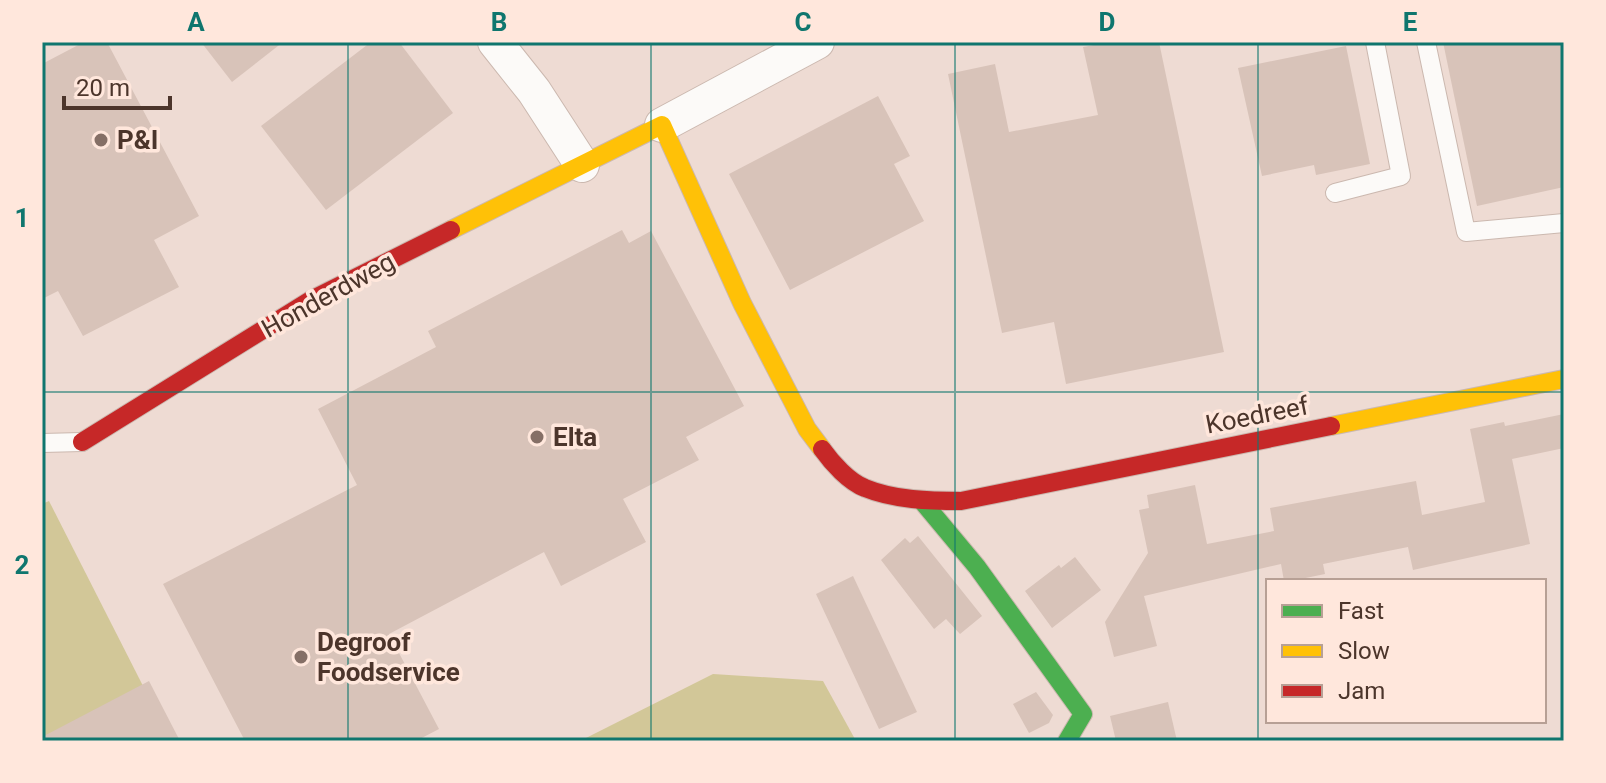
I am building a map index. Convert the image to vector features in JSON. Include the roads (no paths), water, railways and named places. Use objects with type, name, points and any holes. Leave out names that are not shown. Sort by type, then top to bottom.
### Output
[{"type":"street","points":[[495,42],[534,91],[582,165]]},
{"type":"street","name":"Honderdweg","points":[[82,442],[311,300],[662,125],[817,42]]},
{"type":"street","points":[[662,125],[742,303],[807,429],[832,462],[863,488],[922,501],[977,567],[1083,714],[1067,741]]},
{"type":"street","name":"Koedreef","points":[[922,501],[961,501],[1564,379]]},
{"type":"lane","points":[[1335,193],[1401,176],[1375,42]]},
{"type":"lane","points":[[1426,42],[1466,232],[1564,223]]},
{"type":"lane","points":[[42,443],[82,442]]},
{"type":"place","name":"P&I","points":[[101,140]]},
{"type":"place","name":"Elta","points":[[537,437]]},
{"type":"place","name":"Degroof Foodservice","points":[[301,657]]}]
